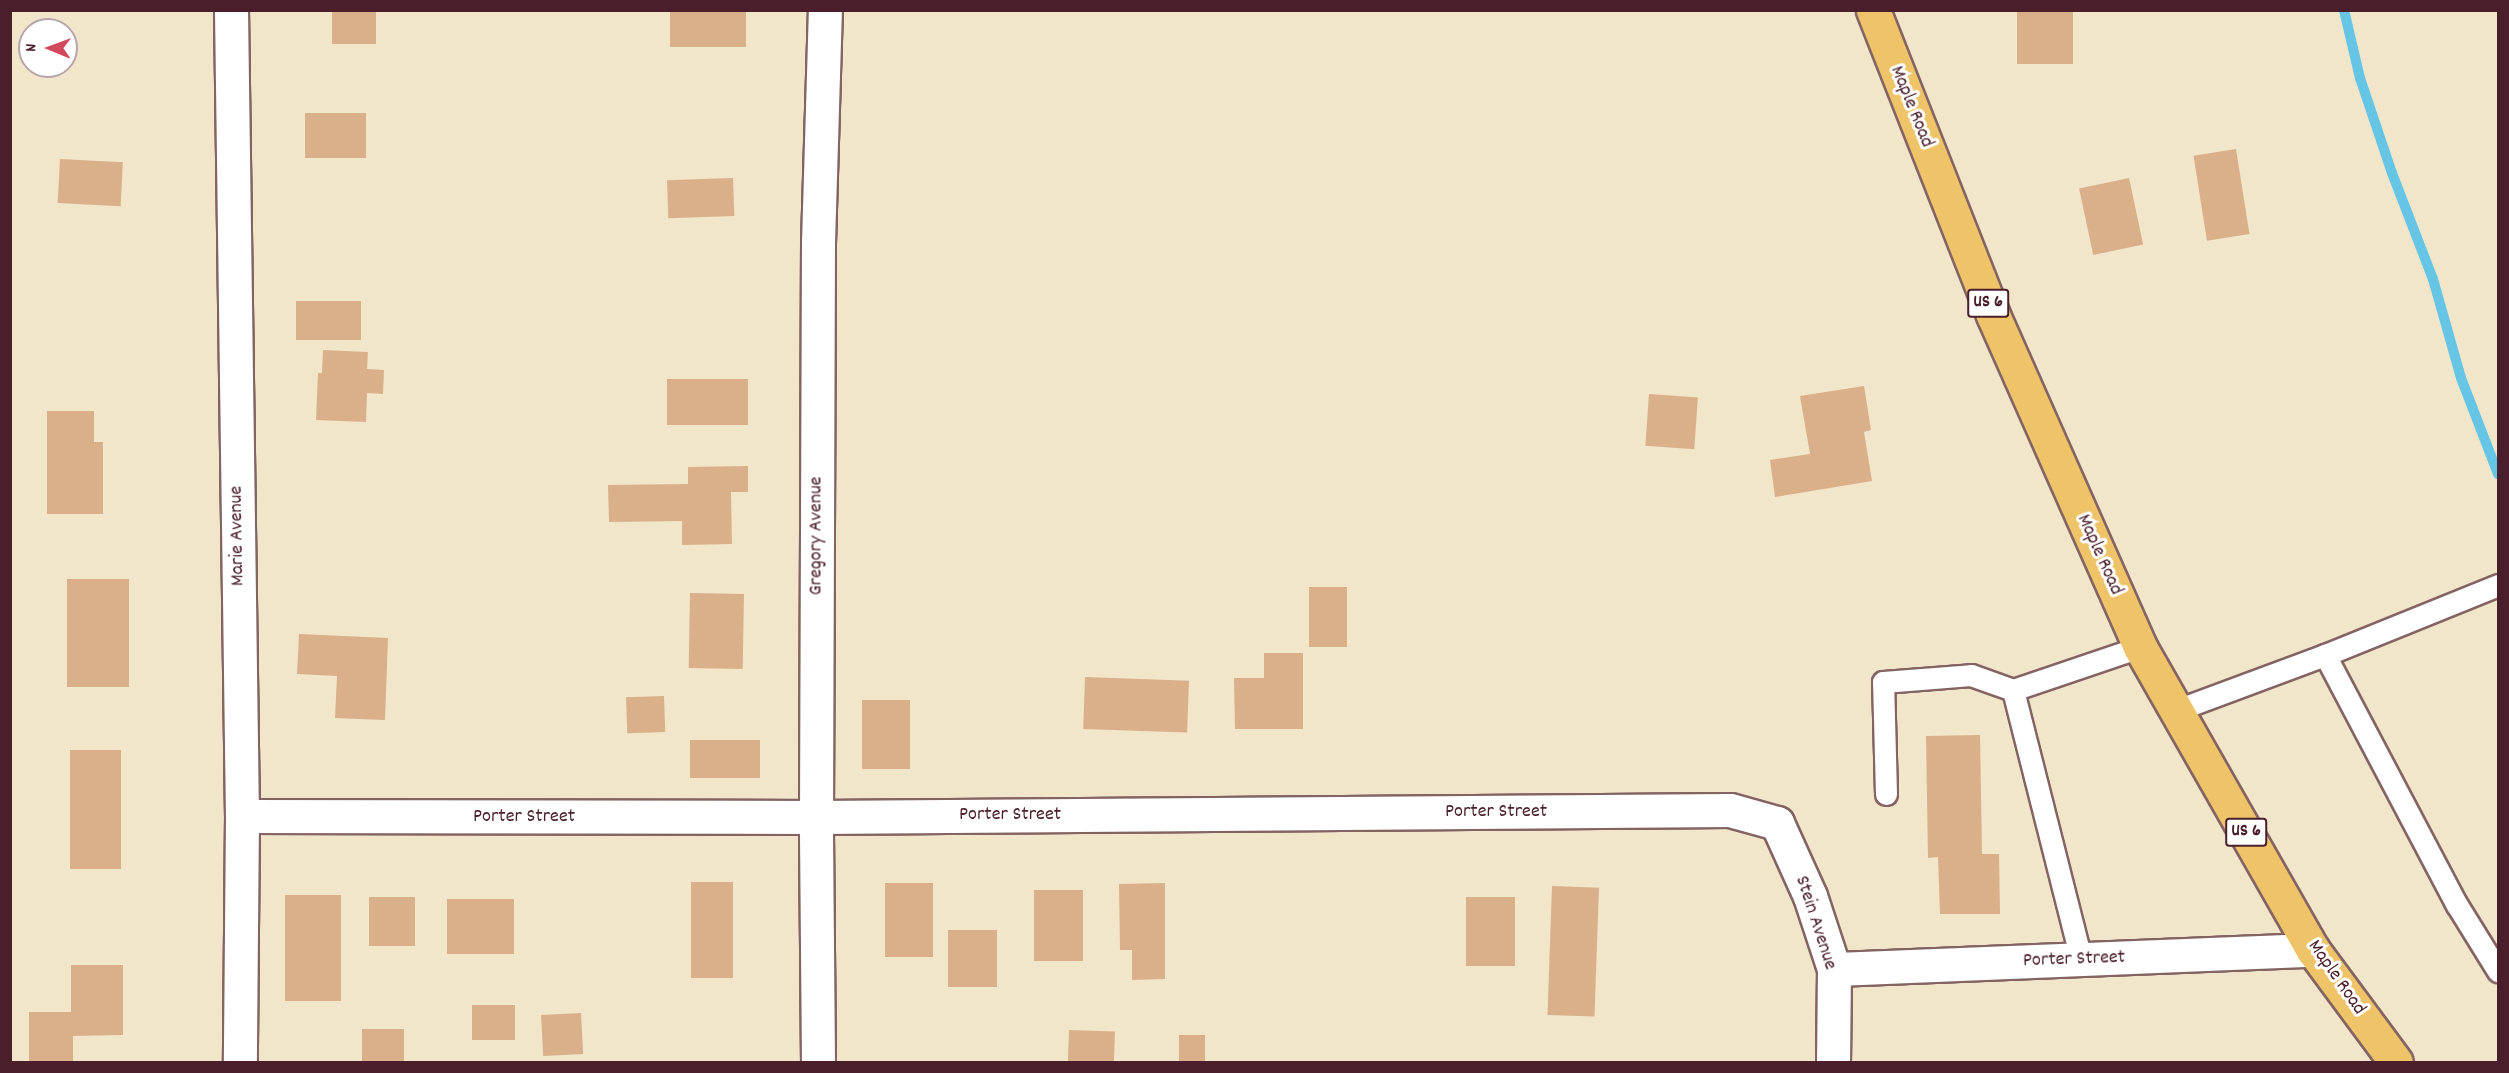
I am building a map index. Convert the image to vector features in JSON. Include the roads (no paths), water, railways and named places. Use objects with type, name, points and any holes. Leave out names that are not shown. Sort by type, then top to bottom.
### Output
[{"type":"main road","name":"Maple Road","points":[[1873,10],[1993,315],[2140,647],[2313,950],[2396,1062]]},
{"type":"street","name":"Marie Avenue","points":[[231,10],[242,816],[240,1062]]},
{"type":"street","name":"Gregory Avenue","points":[[818,1062],[816,817],[818,243],[825,10]]},
{"type":"street","name":"Porter Street","points":[[242,816],[816,817],[1730,810],[1777,823]]},
{"type":"street","name":"Stein Avenue","points":[[1777,823],[1810,896],[1834,969],[1833,1062]]},
{"type":"street","name":"Porter Street","points":[[1834,969],[2313,950]]},
{"type":"lane","points":[[2177,710],[2325,655],[2499,585]]},
{"type":"lane","points":[[1886,794],[1883,681],[1971,675],[2013,690],[2140,647]]},
{"type":"lane","points":[[2325,655],[2457,905],[2499,971]]},
{"type":"lane","points":[[2013,690],[2081,959]]},
{"type":"waterway","points":[[2344,10],[2360,78],[2392,173],[2433,279],[2461,378],[2498,474]]}]
